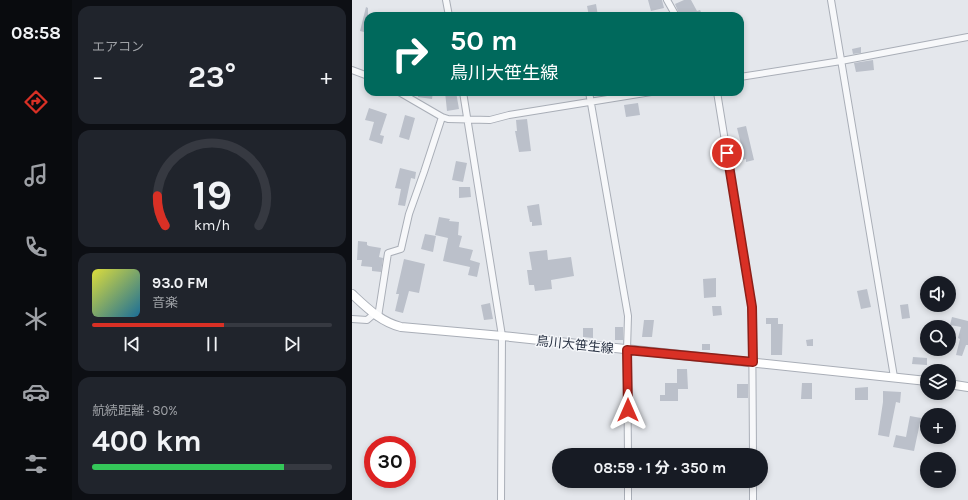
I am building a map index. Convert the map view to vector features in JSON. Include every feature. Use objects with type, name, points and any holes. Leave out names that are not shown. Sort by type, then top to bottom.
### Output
[{"type":"street","points":[[446,0],[448,12]]},
{"type":"street","points":[[667,0],[674,12]]},
{"type":"street","points":[[831,0],[894,377]]},
{"type":"street","points":[[744,76],[841,61],[968,37]]},
{"type":"street","points":[[352,70],[364,74]]},
{"type":"street","points":[[406,96],[448,119],[493,119],[509,115],[627,96]]},
{"type":"street","points":[[464,96],[502,336],[501,500]]},
{"type":"street","points":[[589,96],[628,316],[628,448]]},
{"type":"street","points":[[718,96],[752,307],[753,448]]},
{"type":"street","points":[[352,319],[367,320],[376,316],[388,253],[401,249],[409,214],[442,117]]},
{"type":"street","name":"鳥川大笹生線","points":[[352,294],[376,316],[386,322],[401,327],[502,336],[920,380]]},
{"type":"street","points":[[956,385],[968,386]]},
{"type":"street","points":[[628,488],[628,500]]},
{"type":"street","points":[[753,488],[753,500]]},
{"type":"building","points":[[648,0],[662,0],[664,8],[651,11]]},
{"type":"building","points":[[684,0],[691,0],[697,11],[700,10],[701,12],[678,12],[675,4]]},
{"type":"building","points":[[596,4],[597,12],[588,12],[587,6]]},
{"type":"building","points":[[366,7],[368,8],[368,12],[365,12]]},
{"type":"building","points":[[364,15],[364,32],[360,31]]},
{"type":"building","points":[[861,47],[861,53],[853,54],[852,49]]},
{"type":"building","points":[[873,60],[874,70],[856,72],[854,63]]},
{"type":"building","points":[[418,96],[432,96],[432,99]]},
{"type":"building","points":[[445,96],[457,96],[459,109],[447,111]]},
{"type":"building","points":[[638,103],[640,115],[626,117],[624,105]]},
{"type":"building","points":[[369,108],[387,114],[380,135],[384,136],[382,144],[369,140],[374,122],[365,120]]},
{"type":"building","points":[[405,115],[415,118],[409,140],[399,137]]},
{"type":"building","points":[[527,119],[531,151],[519,152],[515,131],[517,131],[516,120]]},
{"type":"building","points":[[746,126],[754,160],[746,162],[746,159],[734,162],[730,145],[741,144],[737,128]]},
{"type":"building","points":[[456,161],[467,163],[463,182],[452,180]]},
{"type":"building","points":[[400,168],[416,172],[415,179],[411,178],[405,206],[398,205],[401,189],[395,188]]},
{"type":"building","points":[[459,187],[470,187],[471,197],[459,198]]},
{"type":"building","points":[[539,204],[542,225],[532,226],[527,206]]},
{"type":"building","points":[[439,217],[450,219],[449,221],[459,222],[458,235],[462,236],[459,247],[473,250],[470,260],[480,263],[477,277],[468,275],[470,267],[443,261],[448,238],[435,235]]},
{"type":"building","points":[[425,234],[436,236],[433,252],[421,249]]},
{"type":"building","points":[[358,241],[367,242],[367,245],[369,246],[381,248],[379,257],[383,258],[381,272],[372,271],[372,267],[361,266],[362,260],[357,260]]},
{"type":"building","points":[[547,250],[548,260],[571,257],[574,276],[551,280],[552,289],[535,291],[534,285],[529,285],[527,270],[532,270],[529,252]]},
{"type":"building","points":[[404,259],[425,264],[419,293],[409,291],[403,313],[395,311],[399,294],[396,294]]},
{"type":"building","points":[[716,278],[716,297],[704,298],[703,279]]},
{"type":"building","points":[[867,289],[871,307],[861,309],[857,291]]},
{"type":"building","points":[[490,303],[493,319],[484,320],[481,305]]},
{"type":"building","points":[[908,304],[910,318],[902,319],[900,305]]},
{"type":"building","points":[[712,306],[721,306],[722,315],[713,316]]},
{"type":"building","points":[[952,317],[968,321],[968,345],[966,345],[962,356],[956,355],[961,327],[956,326],[956,320],[951,320]]},
{"type":"building","points":[[766,318],[778,318],[778,324],[783,324],[782,355],[771,355],[771,324],[766,324]]},
{"type":"building","points":[[644,320],[654,320],[652,337],[642,337]]},
{"type":"building","points":[[615,327],[623,327],[623,340],[615,340]]},
{"type":"building","points":[[583,328],[593,328],[593,338],[583,337]]},
{"type":"building","points":[[813,339],[813,346],[807,346],[806,340]]},
{"type":"building","points":[[702,344],[710,344],[710,350],[702,350]]},
{"type":"building","points":[[913,357],[927,358],[927,364],[912,364]]},
{"type":"building","points":[[677,369],[687,369],[688,389],[678,389],[678,401],[660,401],[660,395],[665,395],[665,383],[677,383]]},
{"type":"building","points":[[802,383],[812,383],[812,399],[801,399]]},
{"type":"building","points":[[737,384],[748,384],[748,398],[737,398]]},
{"type":"building","points":[[868,387],[868,400],[855,400],[855,388]]},
{"type":"building","points":[[883,391],[901,392],[900,403],[896,402],[889,437],[878,435],[883,402]]},
{"type":"building","points":[[910,416],[920,418],[914,451],[893,447],[896,435],[906,437]]},
{"type":"route","points":[[628,410],[627,350],[753,362],[752,307],[727,153]]}]
